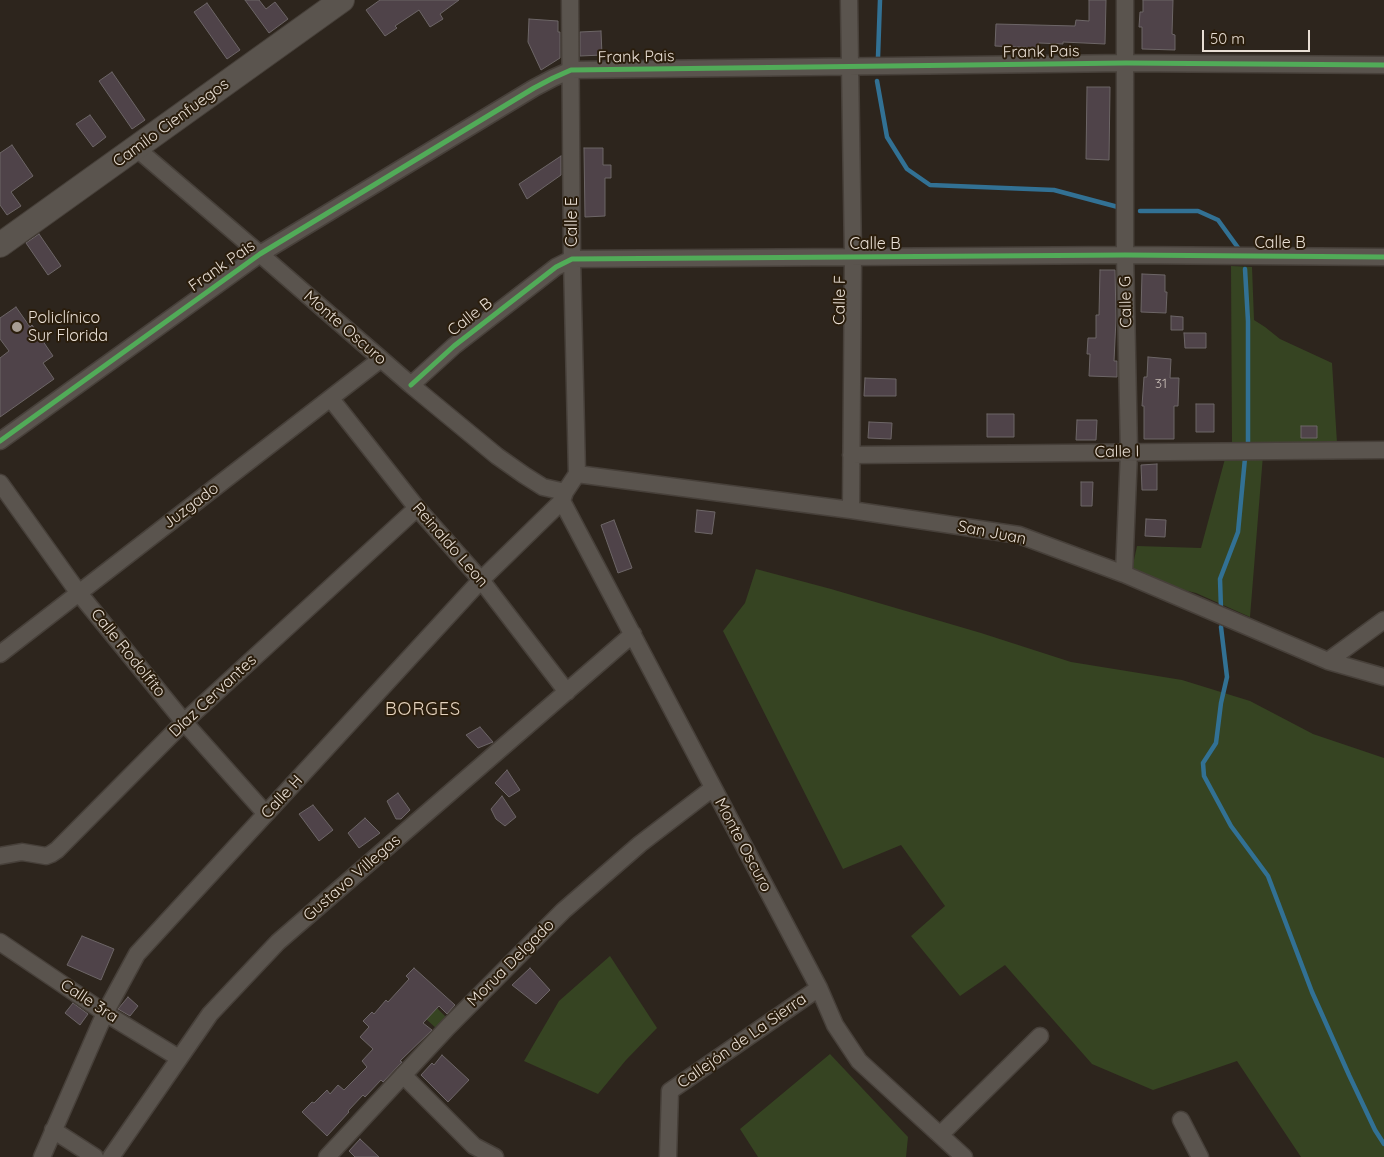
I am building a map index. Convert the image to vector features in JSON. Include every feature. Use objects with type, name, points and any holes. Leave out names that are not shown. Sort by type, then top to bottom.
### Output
[{"type":"street","name":"Camilo Cienfuegos","points":[[0,245],[342,0]]},
{"type":"street","name":"Calle E","points":[[570,0],[572,259],[577,474]]},
{"type":"street","name":"Calle F","points":[[848,0],[852,256],[851,510]]},
{"type":"street","name":"Calle G","points":[[1124,574],[1128,452],[1125,0]]},
{"type":"street","name":"Frank Pais","points":[[0,441],[260,254],[534,88],[571,70],[1126,63],[1384,65]]},
{"type":"street","name":"Monte Oscuro","points":[[136,148],[411,385],[497,456],[524,475],[563,497],[713,788],[819,988],[835,1025],[860,1060],[964,1157]]},
{"type":"street","name":"Calle B","points":[[411,385],[454,346],[556,267],[572,259],[852,256],[1384,256]]},
{"type":"street","name":"Juzgado","points":[[0,654],[381,359]]},
{"type":"street","name":"Reinaldo Leon","points":[[331,399],[417,508],[481,580],[567,692]]},
{"type":"street","name":"Calle I","points":[[851,455],[1384,450]]},
{"type":"street","name":"Calle H","points":[[42,1157],[105,1013],[137,954],[481,580],[563,497],[577,474]]},
{"type":"street","name":"San Juan","points":[[577,474],[851,510],[1019,535],[1124,574],[1328,661],[1384,676]]},
{"type":"street","name":"Calle Rodolfito","points":[[0,483],[78,592],[184,722],[266,814]]},
{"type":"street","name":"Díaz Cervantes","points":[[0,856],[22,852],[46,856],[51,854],[184,722],[417,508]]},
{"type":"street","points":[[1328,661],[1384,620]]},
{"type":"street","name":"Gustavo Villegas","points":[[111,1157],[210,1014],[278,942],[633,634]]},
{"type":"street","name":"Morua Delgado","points":[[327,1157],[448,1027],[563,911],[640,844],[713,788]]},
{"type":"street","name":"Calle 3ra","points":[[0,942],[105,1013],[179,1058]]},
{"type":"street","name":"Callejón de La Sierra","points":[[668,1157],[670,1091],[819,988]]},
{"type":"street","points":[[940,1135],[1040,1036]]},
{"type":"street","points":[[403,1075],[474,1146],[495,1157]]},
{"type":"street","points":[[1181,1120],[1200,1157]]},
{"type":"street","points":[[53,1130],[95,1157]]},
{"type":"green space","points":[[1231,266],[1252,267],[1254,320],[1280,339],[1332,363],[1337,443],[1232,443]]},
{"type":"green space","points":[[1226,455],[1263,455],[1250,617],[1196,593],[1167,586],[1132,569],[1137,546],[1201,548]]},
{"type":"green space","points":[[756,569],[981,633],[1071,662],[1182,680],[1250,701],[1313,734],[1384,758],[1384,1157],[1301,1157],[1237,1061],[1153,1090],[1092,1064],[1005,965],[960,996],[911,936],[945,906],[901,845],[843,869],[723,631],[745,603]]},
{"type":"green space","points":[[610,956],[657,1028],[626,1060],[598,1094],[524,1061],[559,1001]]},
{"type":"green space","points":[[437,1008],[448,1019],[438,1030],[426,1019]]},
{"type":"green space","points":[[830,1054],[908,1137],[906,1157],[758,1157],[740,1129]]},
{"type":"building","points":[[245,0],[259,0],[266,9],[275,2],[288,19],[269,33]]},
{"type":"building","points":[[380,0],[459,0],[440,14],[443,19],[430,27],[419,10],[395,26],[397,28],[385,36],[366,10]]},
{"type":"building","points":[[1089,0],[1106,0],[1105,44],[1039,43],[1039,48],[995,46],[996,24],[1075,26],[1076,20],[1089,21]]},
{"type":"building","points":[[1143,0],[1173,0],[1172,34],[1175,35],[1175,50],[1142,49],[1142,27],[1139,27],[1140,12],[1143,12]]},
{"type":"building","points":[[207,3],[240,50],[227,59],[194,12]]},
{"type":"building","points":[[529,19],[558,21],[560,58],[541,70],[528,42]]},
{"type":"building","points":[[601,31],[602,55],[580,56],[580,32]]},
{"type":"building","points":[[112,72],[145,120],[132,129],[99,81]]},
{"type":"building","points":[[1087,87],[1110,87],[1109,160],[1086,159]]},
{"type":"building","points":[[90,115],[106,137],[93,147],[76,124]]},
{"type":"building","points":[[12,145],[33,176],[11,192],[21,206],[7,215],[0,205],[0,153]]},
{"type":"building","points":[[584,148],[603,148],[603,165],[611,165],[611,178],[605,178],[605,216],[585,217]]},
{"type":"building","points":[[561,156],[561,175],[527,199],[519,184]]},
{"type":"building","points":[[39,234],[61,266],[48,275],[26,243]]},
{"type":"building","points":[[1100,270],[1115,270],[1116,319],[1114,361],[1117,361],[1117,377],[1089,376],[1090,354],[1087,354],[1088,338],[1096,338],[1096,315],[1099,315]]},
{"type":"building","points":[[1142,274],[1165,275],[1165,292],[1167,292],[1166,313],[1141,312]]},
{"type":"building","name":"Policlínico Sur Florida","points":[[16,307],[30,327],[32,325],[53,356],[43,363],[54,379],[0,417],[0,358],[9,351],[0,339],[0,318]]},
{"type":"building","points":[[1171,316],[1183,317],[1183,330],[1171,330]]},
{"type":"building","points":[[1184,333],[1206,333],[1206,348],[1185,348]]},
{"type":"building","points":[[1148,357],[1171,359],[1170,378],[1179,378],[1178,406],[1174,406],[1174,439],[1144,439],[1144,406],[1142,406],[1144,377],[1147,377]]},
{"type":"building","points":[[865,378],[896,379],[896,396],[864,396]]},
{"type":"building","points":[[1196,404],[1214,404],[1214,432],[1196,432]]},
{"type":"building","points":[[987,414],[1014,414],[1014,437],[987,437]]},
{"type":"building","points":[[1077,420],[1097,420],[1096,440],[1076,440]]},
{"type":"building","points":[[869,422],[892,423],[891,439],[868,438]]},
{"type":"building","points":[[1301,426],[1317,426],[1317,438],[1301,438]]},
{"type":"building","points":[[1157,464],[1157,490],[1142,490],[1141,465]]},
{"type":"building","points":[[1081,482],[1093,482],[1092,506],[1081,506]]},
{"type":"building","points":[[697,510],[715,512],[712,534],[695,532]]},
{"type":"building","points":[[1146,519],[1166,520],[1165,537],[1145,536]]},
{"type":"building","points":[[614,520],[632,568],[618,573],[601,525]]},
{"type":"building","points":[[480,727],[493,742],[478,748],[466,735]]},
{"type":"building","points":[[507,770],[520,790],[509,797],[495,783]]},
{"type":"building","points":[[398,793],[410,810],[401,819],[396,819],[387,801]]},
{"type":"building","points":[[502,796],[516,817],[505,826],[496,819],[491,809]]},
{"type":"building","points":[[313,805],[333,830],[319,841],[299,814]]},
{"type":"building","points":[[365,818],[380,833],[359,848],[348,833]]},
{"type":"building","points":[[82,936],[114,949],[101,980],[67,965]]},
{"type":"building","points":[[414,968],[455,1005],[447,1014],[439,1006],[423,1023],[432,1030],[400,1061],[402,1062],[383,1082],[381,1080],[365,1097],[363,1095],[327,1136],[302,1112],[327,1090],[330,1094],[338,1085],[344,1090],[367,1067],[362,1061],[373,1049],[360,1037],[369,1027],[363,1021],[372,1012],[374,1014],[386,1000],[388,1002],[409,979],[406,976]]},
{"type":"building","points":[[530,968],[550,990],[536,1004],[512,985]]},
{"type":"building","points":[[128,997],[138,1006],[130,1016],[118,1009]]},
{"type":"building","points":[[73,1003],[88,1014],[80,1025],[65,1013]]},
{"type":"building","points":[[442,1055],[469,1080],[448,1102],[421,1075],[432,1063],[434,1065]]},
{"type":"building","points":[[360,1139],[379,1157],[355,1157],[349,1151]]},
{"type":"waterway","points":[[878,57],[880,0]]},
{"type":"waterway","points":[[877,81],[887,137],[907,169],[930,185],[1054,190],[1118,207]]},
{"type":"waterway","points":[[1140,211],[1198,211],[1218,220],[1239,249]]},
{"type":"waterway","points":[[1245,269],[1248,321],[1248,446]]},
{"type":"waterway","points":[[1221,609],[1220,579],[1238,532],[1245,458]]},
{"type":"waterway","points":[[1221,627],[1227,677],[1221,703],[1216,743],[1203,763],[1204,776],[1231,826],[1268,876],[1312,992],[1375,1130],[1384,1144]]},
{"type":"cycle path","points":[[0,441],[260,254],[534,88],[571,70],[1126,63],[1384,65]]},
{"type":"cycle path","points":[[411,385],[454,346],[556,267],[572,259],[1125,255],[1384,257]]},
{"type":"place","name":"Policlínico Sur Florida","points":[[17,327]]},
{"type":"district","name":"BORGES","points":[[423,710]]}]
